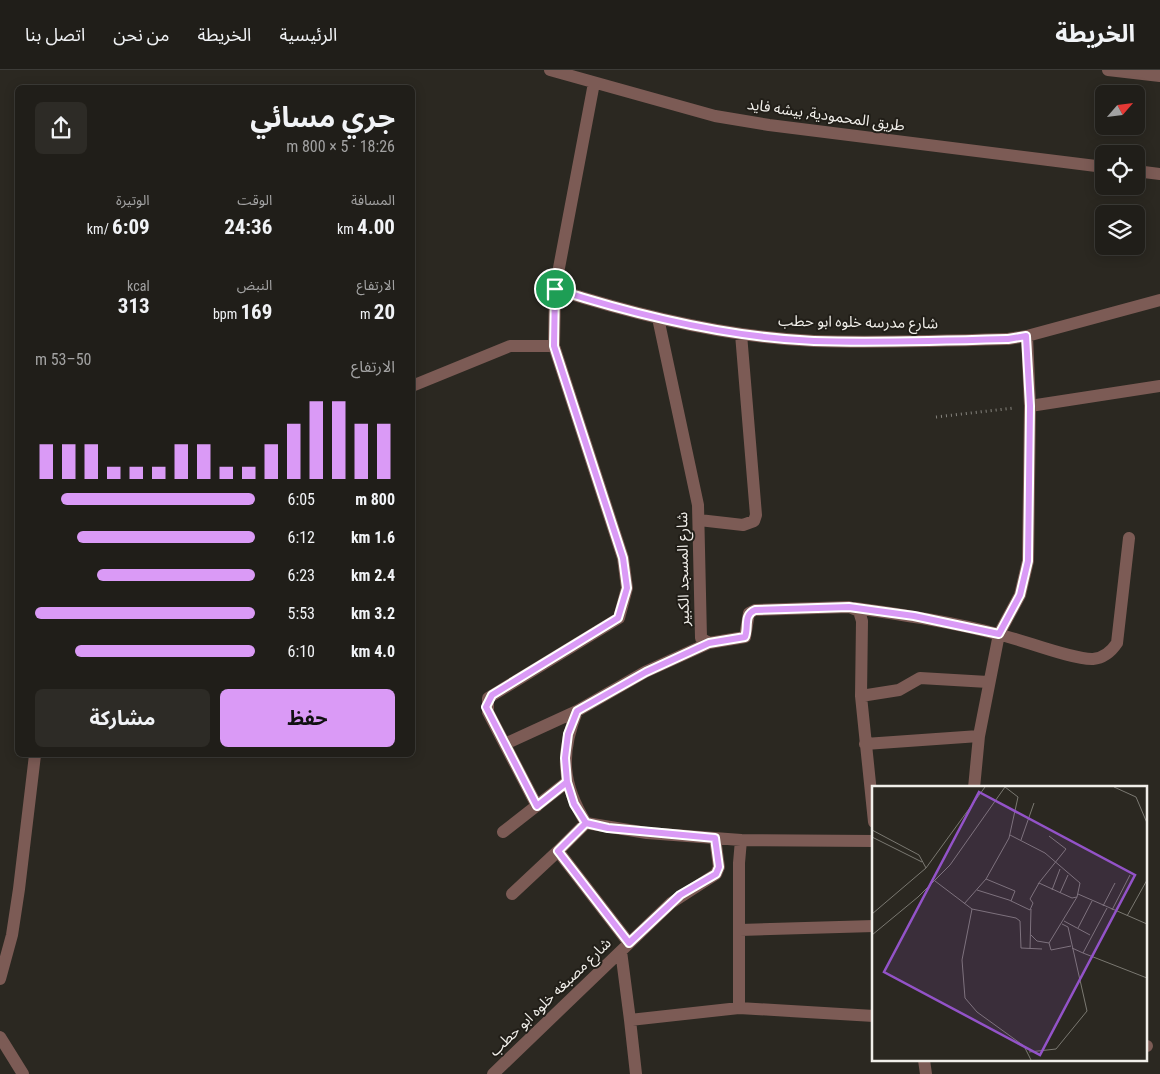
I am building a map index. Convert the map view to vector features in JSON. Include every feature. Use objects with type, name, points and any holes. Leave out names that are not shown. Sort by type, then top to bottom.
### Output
[{"type":"street","name":"طريق المحمودية, بيشه فايد","points":[[550,70],[715,116],[769,126],[1095,166]]},
{"type":"street","points":[[1108,70],[1160,76]]},
{"type":"street","points":[[537,806],[488,712],[488,698],[618,618],[627,588],[623,558],[554,346],[555,289],[594,83]]},
{"type":"street","points":[[1145,172],[1160,174]]},
{"type":"street","name":"شارع مدرسه خلوه ابو حطب","points":[[555,289],[658,318],[741,334],[813,341],[885,342],[1008,339],[1026,336],[1160,300]]},
{"type":"street","name":"شارع المسجد الكبير","points":[[658,318],[698,504],[700,520],[700,635],[704,641],[709,643]]},
{"type":"street","points":[[700,520],[743,526],[754,521],[756,515],[741,334]]},
{"type":"street","points":[[974,786],[979,736],[988,682],[999,634],[1020,595],[1028,561],[1030,406],[1026,336]]},
{"type":"street","points":[[415,385],[510,346],[554,346]]},
{"type":"street","points":[[1030,406],[1160,386]]},
{"type":"street","points":[[505,744],[577,711],[646,672],[709,643],[745,637],[747,617],[749,613],[755,610],[855,608],[914,616],[999,634],[1086,658],[1102,657],[1112,651],[1117,643],[1129,538]]},
{"type":"street","points":[[855,608],[859,611],[862,621],[861,696],[872,805]]},
{"type":"street","points":[[861,696],[899,690],[920,678],[988,682]]},
{"type":"street","points":[[577,711],[568,734],[565,758],[567,782],[574,804],[586,823],[628,830],[741,840],[872,841]]},
{"type":"street","points":[[865,744],[979,736]]},
{"type":"street","points":[[0,979],[12,936],[35,757]]},
{"type":"street","points":[[503,832],[567,782]]},
{"type":"street","points":[[512,894],[586,823]]},
{"type":"street","name":"شارع مصبغه خلوه ابو حطب","points":[[493,1074],[680,895],[716,874],[719,867],[715,838]]},
{"type":"street","points":[[739,1008],[739,863],[741,840]]},
{"type":"street","points":[[558,851],[625,947],[636,1074]]},
{"type":"street","points":[[740,930],[872,926]]},
{"type":"street","points":[[630,1020],[739,1008],[872,1016]]},
{"type":"street","points":[[0,1037],[23,1074]]},
{"type":"path","points":[[936,417],[1030,406]]},
{"type":"route","points":[[555,289],[552,319],[554,346],[623,558],[627,588],[618,618],[492,695],[488,698],[486,707],[537,806],[567,782],[574,804],[586,823],[608,828],[715,838],[719,867],[716,874],[680,895],[629,943],[558,851],[586,823],[574,804],[567,782],[565,758],[568,734],[577,711],[646,672],[709,643],[745,637],[747,617],[749,613],[755,610],[849,607],[914,616],[999,634],[1020,595],[1028,561],[1030,406],[1026,336],[1008,339],[885,342],[813,341],[741,334],[658,318],[606,305],[555,289]]}]
